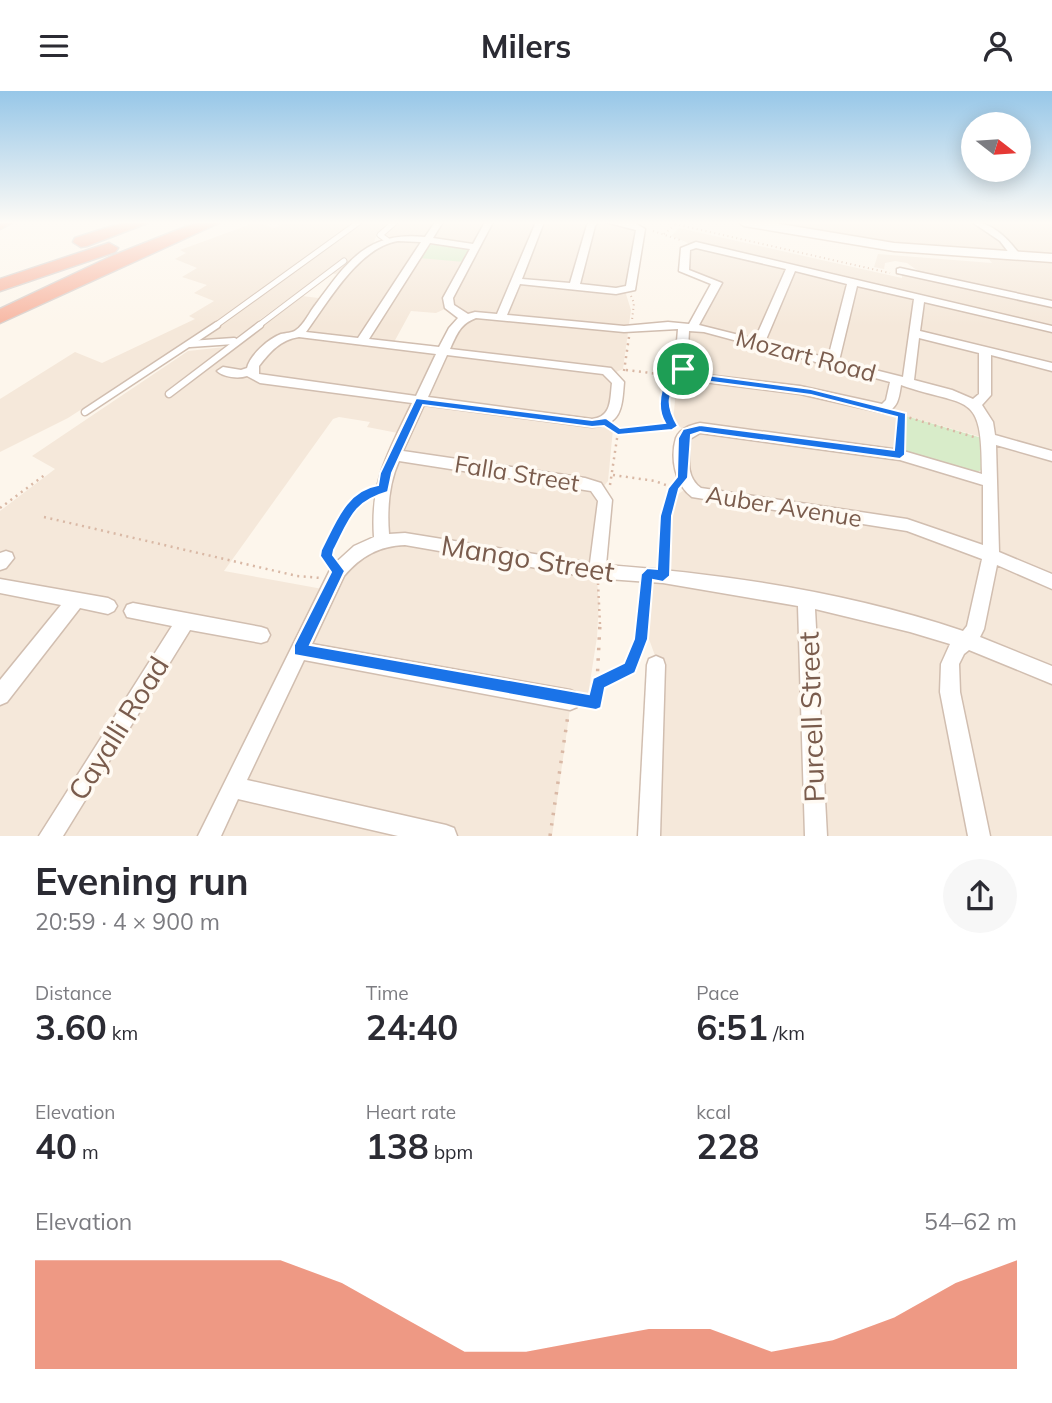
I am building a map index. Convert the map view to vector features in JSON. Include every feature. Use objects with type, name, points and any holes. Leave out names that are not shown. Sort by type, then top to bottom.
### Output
[{"type":"highway","points":[[0,269],[37,257]]},
{"type":"highway","points":[[0,285],[82,257]]},
{"type":"highway","points":[[0,317],[126,257]]},
{"type":"main road","points":[[1030,257],[1052,258]]},
{"type":"street","points":[[299,334],[363,257]]},
{"type":"street","points":[[361,342],[416,257]]},
{"type":"street","points":[[382,541],[380,516],[393,455],[454,328],[466,318],[447,302],[471,257]]},
{"type":"street","points":[[502,316],[526,257]]},
{"type":"street","points":[[574,287],[582,257]]},
{"type":"street","points":[[517,281],[619,291],[633,286],[636,257]]},
{"type":"street","points":[[684,257],[684,271],[721,279],[688,327],[679,371],[696,377],[800,390],[884,409],[892,402],[902,381],[914,333],[919,298]]},
{"type":"street","points":[[749,257],[1052,329]]},
{"type":"street","points":[[759,343],[792,266]]},
{"type":"street","points":[[900,271],[1052,304]]},
{"type":"street","points":[[833,363],[853,281]]},
{"type":"street","name":"Mozart Road","points":[[466,318],[481,314],[624,329],[688,327],[902,381],[975,404]]},
{"type":"street","points":[[914,333],[1052,367]]},
{"type":"street","points":[[223,371],[242,374],[251,371],[274,342],[285,336],[299,334],[607,371],[618,381],[614,415],[606,422],[592,423],[260,379],[251,371]]},
{"type":"street","points":[[979,836],[950,692],[952,655],[966,642],[978,618],[991,556],[989,440],[986,422],[975,404],[985,395],[985,350]]},
{"type":"street","points":[[683,438],[691,430],[700,428],[900,455],[989,482]]},
{"type":"street","name":"Auber Avenue","points":[[683,438],[678,483],[703,495],[907,525],[1052,582]]},
{"type":"street","points":[[989,440],[1052,456]]},
{"type":"street","name":"Falla Street","points":[[393,455],[585,483],[601,491],[605,504],[597,571]]},
{"type":"street","name":"Mango Street","points":[[209,836],[336,575],[357,552],[382,541],[405,539],[597,571],[655,575],[806,598],[889,617],[966,642],[1052,675]]},
{"type":"street","points":[[0,586],[108,606]]},
{"type":"street","name":"Purcell Street","points":[[806,598],[816,836]]},
{"type":"street","points":[[0,695],[76,600]]},
{"type":"street","points":[[133,611],[261,635]]},
{"type":"street","name":"Cayalli Road","points":[[50,836],[186,620]]},
{"type":"street","points":[[299,650],[570,700]]},
{"type":"street","points":[[649,836],[656,665]]},
{"type":"street","points":[[233,787],[446,836]]},
{"type":"lane","points":[[85,412],[190,344],[311,257]]},
{"type":"lane","points":[[169,394],[235,341],[344,261]]},
{"type":"lane","points":[[327,274],[346,276]]},
{"type":"lane","points":[[190,344],[235,341]]},
{"type":"lane","points":[[336,575],[326,556],[353,502],[370,491],[384,489]]},
{"type":"path","points":[[815,257],[887,273],[900,271]]},
{"type":"path","points":[[626,370],[679,371]]},
{"type":"path","points":[[679,371],[665,393],[663,411],[683,438]]},
{"type":"path","points":[[884,409],[989,440]]},
{"type":"path","points":[[900,455],[902,415]]},
{"type":"path","points":[[606,422],[618,432],[672,426]]},
{"type":"path","points":[[601,491],[612,483],[618,432]]},
{"type":"path","points":[[0,508],[46,474]]},
{"type":"path","points":[[598,683],[629,668],[641,639],[666,516],[678,483],[613,475]]},
{"type":"path","points":[[44,517],[298,576],[336,575]]},
{"type":"path","points":[[550,836],[570,700],[596,703],[603,629],[597,571]]},
{"type":"path","points":[[641,639],[656,665]]},
{"type":"shaded area","points":[[179,257],[357,257],[336,274],[324,273],[235,338],[205,343],[192,338],[68,418],[0,452],[0,399],[75,352],[102,363],[195,319],[189,316],[214,301],[194,293],[207,285],[182,277],[197,268],[175,259]]},
{"type":"shaded area","points":[[362,257],[416,257],[467,262],[470,257],[633,257],[625,291],[631,310],[623,369],[614,373],[618,377],[606,423],[613,429],[608,481],[600,491],[596,570],[599,603],[597,637],[588,695],[571,702],[552,836],[0,836],[0,511],[55,469],[32,456],[188,351],[225,347],[171,387],[174,395],[302,296],[327,299]],"holes":[[[449,307],[465,318],[443,350],[393,344],[411,311],[436,313]],[[339,417],[370,422],[367,427],[403,434],[379,516],[381,540],[328,590],[224,571],[333,419]]]},
{"type":"shaded area","points":[[683,257],[807,257],[902,278],[902,272],[1052,305],[1052,836],[650,836],[658,664],[645,628],[650,574],[668,576],[674,497],[687,488],[686,431],[673,422],[677,378],[684,371],[683,327],[692,327],[716,283],[686,273]],"holes":[[[899,414],[988,439],[989,481],[898,416]]]},
{"type":"shaded area","points":[[877,257],[992,263],[989,259],[1052,263],[1052,301],[921,273],[907,263],[895,261],[885,263],[884,269],[874,267]]},
{"type":"green space","points":[[420,257],[467,257],[464,262]]},
{"type":"green space","points":[[899,414],[982,438],[981,470],[976,473],[897,451]]},
{"type":"route","points":[[681,366],[683,369],[696,377],[811,392],[902,415],[900,455],[700,428],[687,432],[683,438],[683,478],[674,488],[666,516],[663,576],[647,574],[641,639],[629,668],[598,683],[596,703],[299,650],[338,571],[326,556],[328,550],[353,502],[370,491],[384,489],[386,473],[393,455],[419,401],[592,423],[606,422],[618,432],[672,426],[663,411],[665,393],[681,366]]}]
